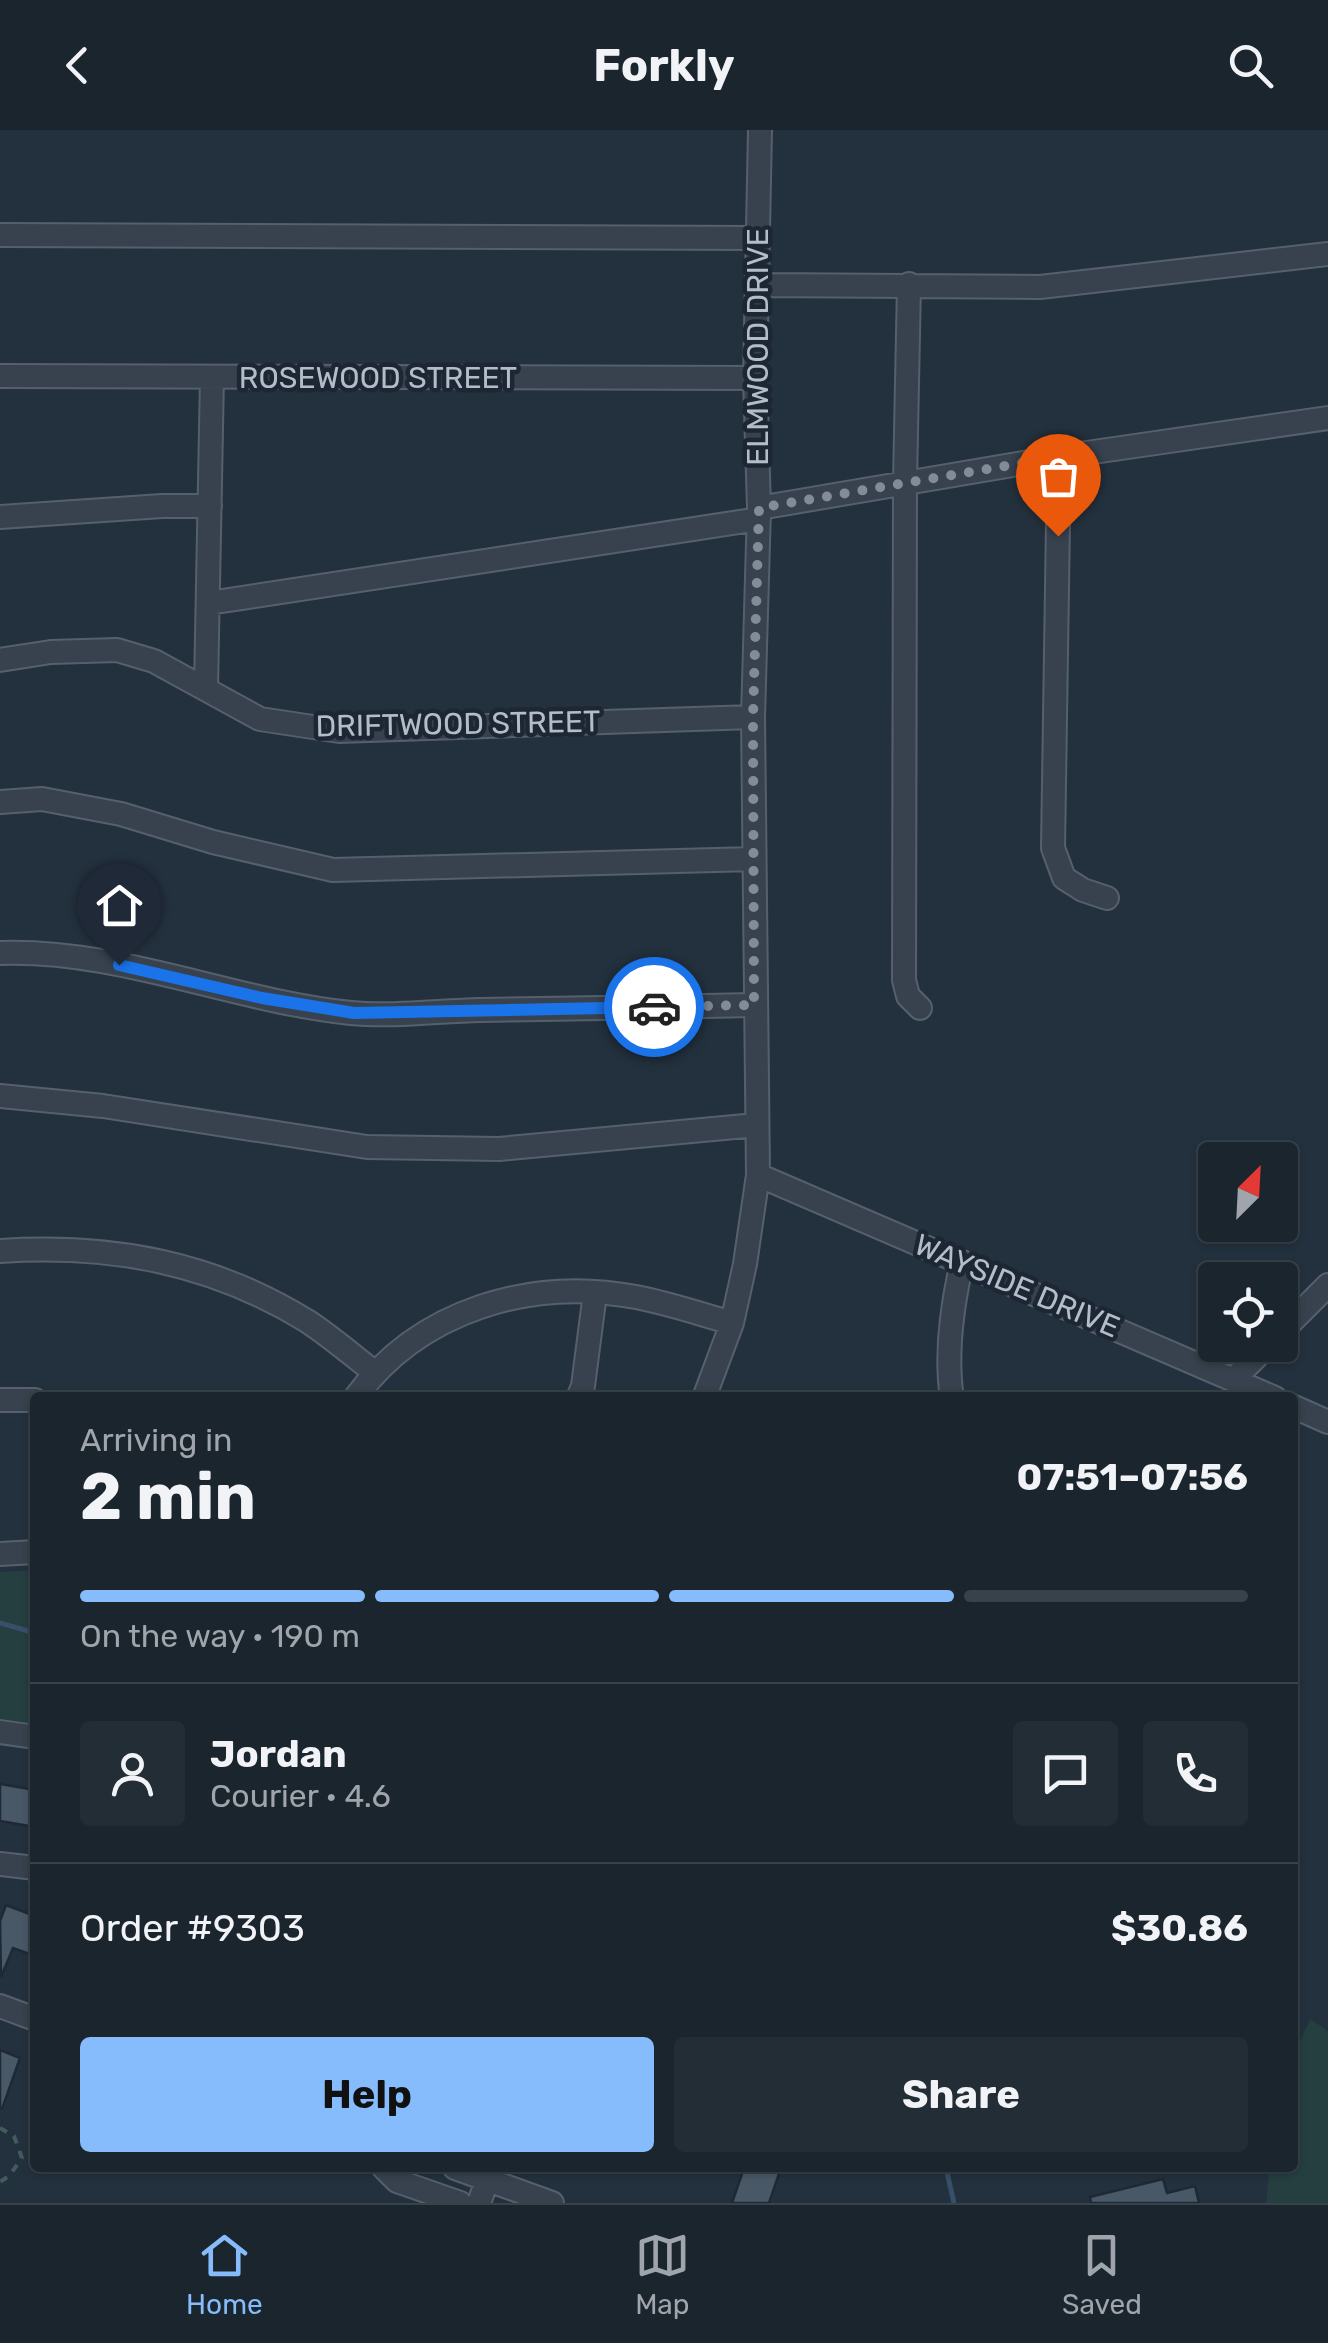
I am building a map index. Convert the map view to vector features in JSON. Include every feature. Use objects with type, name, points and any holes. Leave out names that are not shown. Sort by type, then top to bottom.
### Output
[{"type":"street","name":"ELMWOOD DRIVE","points":[[706,1392],[732,1323],[758,1174],[753,717],[759,513],[755,378],[760,130]]},
{"type":"street","points":[[0,235],[757,238]]},
{"type":"street","points":[[756,286],[1040,287],[1328,254]]},
{"type":"street","points":[[910,284],[905,483],[904,980],[908,996],[920,1008]]},
{"type":"street","name":"ROSEWOOD STREET","points":[[0,376],[755,378]]},
{"type":"street","points":[[206,688],[212,377]]},
{"type":"street","points":[[209,603],[759,513],[1058,457],[1328,418]]},
{"type":"street","points":[[1058,457],[1054,848],[1064,878],[1107,898]]},
{"type":"street","points":[[0,517],[210,506]]},
{"type":"street","name":"DRIFTWOOD STREET","points":[[0,660],[51,652],[117,650],[154,661],[260,719],[339,731],[753,717]]},
{"type":"street","points":[[0,802],[42,799],[122,814],[213,842],[332,870],[753,859]]},
{"type":"street","points":[[0,953],[30,952],[89,959],[262,998],[354,1013],[754,1005]]},
{"type":"street","points":[[0,1096],[103,1106],[367,1147],[499,1149],[756,1125]]},
{"type":"street","name":"WAYSIDE DRIVE","points":[[758,1174],[1263,1392]]},
{"type":"street","points":[[0,1251],[58,1247],[156,1258],[268,1298],[374,1372]]},
{"type":"street","points":[[952,1392],[953,1301],[962,1262]]},
{"type":"street","points":[[1298,1315],[1328,1285]]},
{"type":"street","points":[[580,1392],[595,1293]]},
{"type":"street","points":[[359,1392],[374,1372],[418,1336],[459,1312],[500,1300],[595,1293],[633,1296],[732,1323]]},
{"type":"street","points":[[1234,1378],[1250,1362]]},
{"type":"street","points":[[0,1400],[30,1400]]},
{"type":"street","points":[[1298,1409],[1328,1422]]},
{"type":"street","points":[[0,1554],[30,1552]]},
{"type":"street","points":[[0,1732],[30,1735]]},
{"type":"street","points":[[0,1864],[30,1867]]},
{"type":"street","points":[[0,2006],[30,2017]]},
{"type":"street","points":[[388,2172],[397,2181],[450,2200],[452,2172]]},
{"type":"street","points":[[466,2172],[552,2203]]},
{"type":"street","points":[[478,2203],[488,2178]]},
{"type":"path","points":[[0,2128],[14,2136],[22,2158],[0,2182]]},
{"type":"green space","points":[[30,1570],[30,1727],[0,1725],[0,1572]]},
{"type":"green space","points":[[1310,2019],[1328,2031],[1328,2203],[1266,2203],[1269,2176],[1266,2172],[1298,2172],[1298,2045]]},
{"type":"building","points":[[0,1784],[30,1789],[30,1826],[0,1821]]},
{"type":"building","points":[[6,1905],[30,1914],[30,1954],[13,1948],[1,1977],[0,1921]]},
{"type":"building","points":[[0,2050],[20,2058],[2,2109],[0,2109]]},
{"type":"building","points":[[743,2172],[780,2172],[769,2203],[732,2203]]},
{"type":"building","points":[[1163,2179],[1167,2193],[1195,2186],[1199,2203],[1091,2203],[1090,2197]]},
{"type":"waterway","points":[[0,1623],[30,1632]]},
{"type":"waterway","points":[[947,2172],[954,2203]]},
{"type":"way so far","points":[[654,1007],[754,1005],[753,717],[759,508],[1058,457],[1058,536]]},
{"type":"route","points":[[119,965],[262,998],[354,1013],[654,1007]]}]
